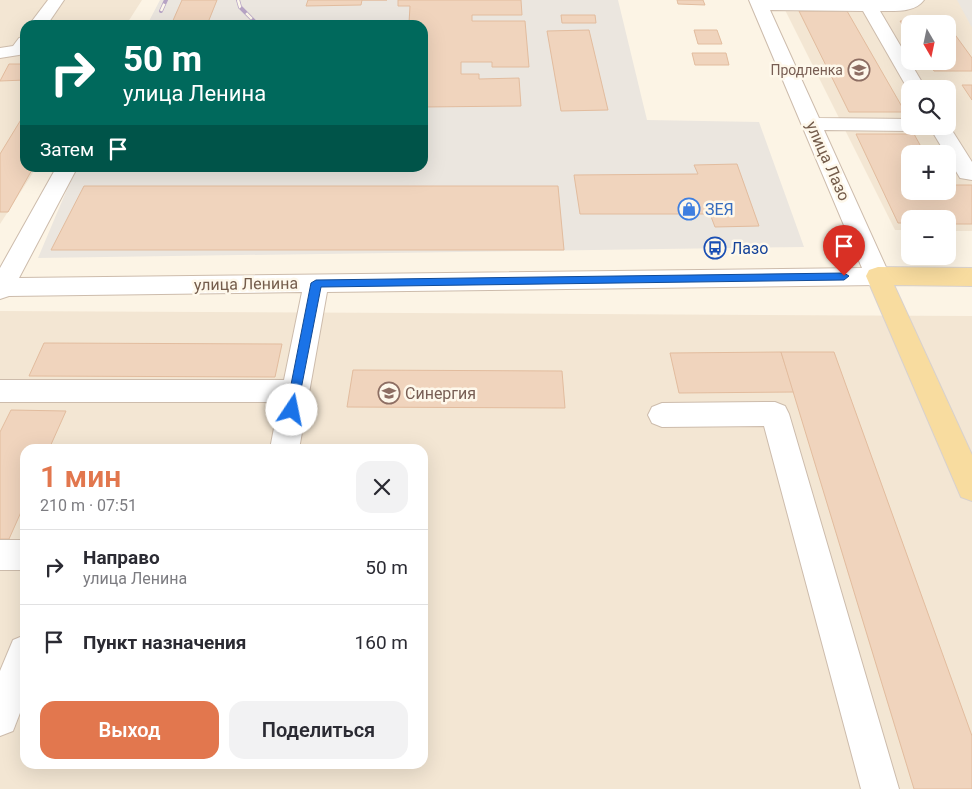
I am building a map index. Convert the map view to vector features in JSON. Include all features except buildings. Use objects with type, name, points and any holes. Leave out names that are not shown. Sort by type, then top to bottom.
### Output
[{"type":"main road","name":"улица Ленина","points":[[878,276],[972,277]]},
{"type":"main road","name":"улица Лазо","points":[[878,276],[966,461],[972,488]]},
{"type":"street","points":[[42,20],[56,0]]},
{"type":"street","points":[[758,2],[869,7],[901,6],[916,0]]},
{"type":"street","name":"улица Лазо","points":[[758,2],[878,276]]},
{"type":"street","points":[[869,7],[912,80]]},
{"type":"street","points":[[0,53],[20,49]]},
{"type":"street","points":[[812,124],[901,125]]},
{"type":"street","points":[[945,135],[968,173],[972,173]]},
{"type":"street","points":[[1,288],[64,172]]},
{"type":"street","name":"улица Ленина","points":[[1,288],[878,276]]},
{"type":"street","points":[[285,444],[316,283]]},
{"type":"street","points":[[0,391],[295,391]]},
{"type":"street","points":[[662,415],[775,414],[880,789]]},
{"type":"street","points":[[0,555],[20,555]]},
{"type":"street","points":[[0,718],[20,665]]},
{"type":"shaded area","points":[[0,0],[142,0],[129,20],[20,20],[20,172],[33,172],[0,224]]},
{"type":"shaded area","points":[[160,0],[618,0],[647,120],[759,122],[804,247],[38,258],[74,172],[428,172],[428,20],[150,20]]},
{"type":"shaded area","points":[[780,0],[972,0],[972,231],[956,231],[956,210],[901,210],[901,230],[895,230]]},
{"type":"shaded area","points":[[957,0],[972,0],[972,27],[971,26]]},
{"type":"shaded area","points":[[0,311],[972,316],[972,789],[0,789]]},
{"type":"railway","points":[[161,11],[166,0]]},
{"type":"railway","points":[[238,0],[240,7],[253,20]]},
{"type":"place","name":"Продленка","points":[[859,70]]},
{"type":"place","name":"ЗЕЯ","points":[[689,209]]},
{"type":"place","name":"Лазо","points":[[715,248]]},
{"type":"place","name":"Синергия","points":[[389,393]]},
{"type":"route","points":[[292,410],[309,330],[316,283],[844,276]]}]
